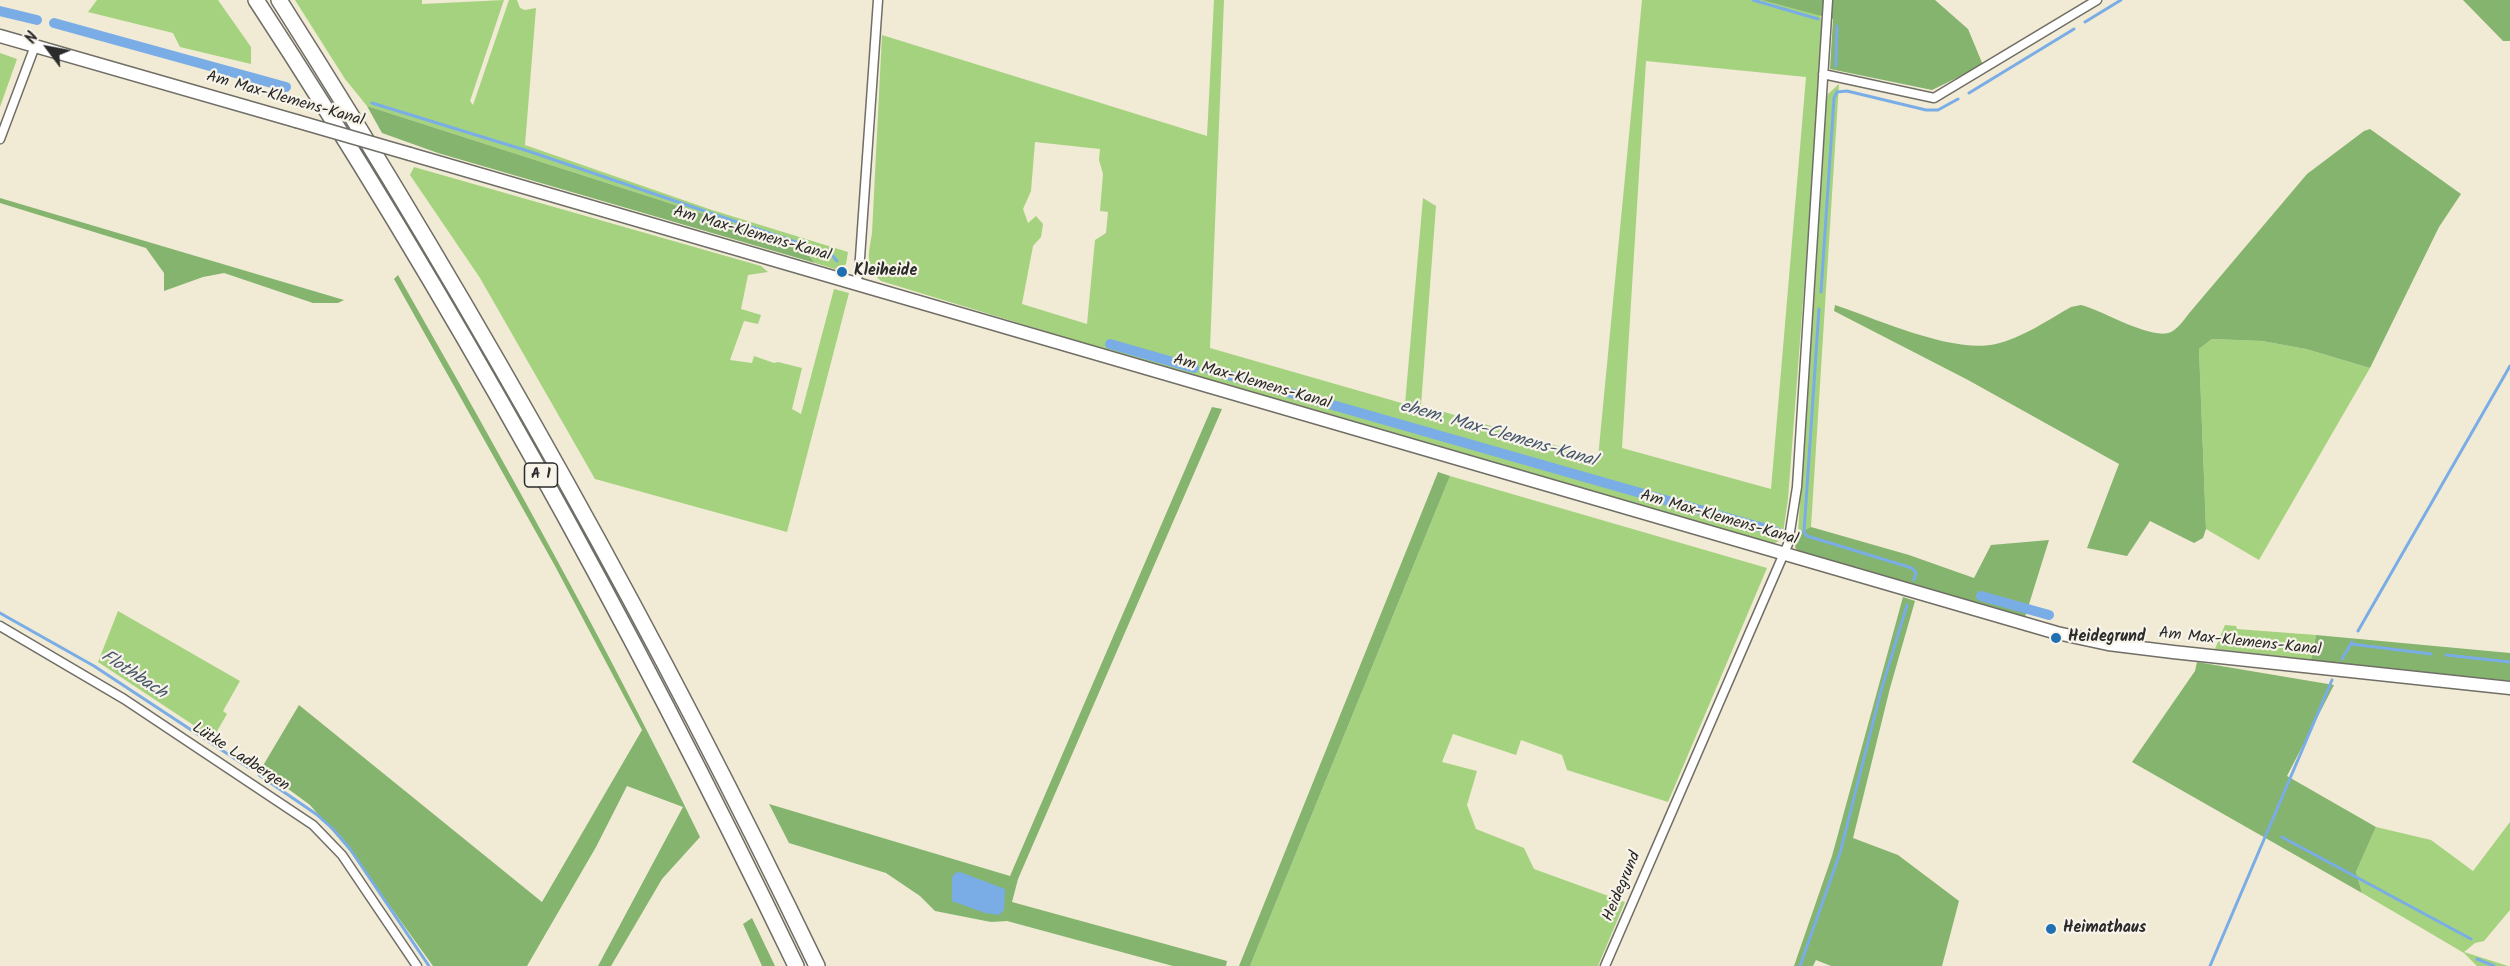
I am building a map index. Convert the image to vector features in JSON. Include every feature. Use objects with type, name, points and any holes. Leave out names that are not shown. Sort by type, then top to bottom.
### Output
[{"type":"highway","name":"A 1","points":[[256,0],[405,240],[530,455],[662,698],[796,966]]},
{"type":"highway","name":"A 1","points":[[279,0],[422,230],[574,495],[698,726],[817,966]]},
{"type":"main road","name":"Am Max-Klemens-Kanal","points":[[0,36],[856,282],[1785,556],[2049,631],[2108,644],[2510,688]]},
{"type":"street","points":[[856,282],[859,272],[878,0]]},
{"type":"street","name":"Heidegrund","points":[[1605,966],[1785,556],[1791,534],[1797,487],[1828,0]]},
{"type":"street","points":[[1823,74],[1934,98],[2097,0]]},
{"type":"street","points":[[0,139],[35,46]]},
{"type":"street","name":"Lütke Ladbergen","points":[[0,626],[124,699],[313,825],[342,855],[417,966]]},
{"type":"green space","points":[[97,0],[218,0],[251,47],[251,64],[180,47],[173,33],[88,12]]},
{"type":"green space","points":[[295,0],[422,0],[422,4],[504,0],[470,101],[473,105],[509,0],[517,0],[520,8],[525,10],[536,8],[525,145],[712,210],[848,252],[846,264],[838,270],[815,263],[800,245],[367,106],[345,79]]},
{"type":"green space","points":[[1214,0],[1224,0],[1210,348],[1405,404],[1423,198],[1436,206],[1421,405],[1598,458],[1642,0],[1761,0],[1820,15],[1824,25],[1788,499],[1782,540],[1772,544],[1146,362],[881,281],[870,265],[882,35],[1207,136]],"holes":[[[1646,61],[1806,77],[1771,489],[1622,448]],[[1035,142],[1100,149],[1099,160],[1103,174],[1100,211],[1108,212],[1106,233],[1095,240],[1087,324],[1022,304],[1033,246],[1041,237],[1043,224],[1036,216],[1028,223],[1023,209],[1031,191]]]},
{"type":"green space","points":[[1761,0],[1935,0],[1968,29],[1983,65],[1932,90],[1830,69],[1833,19]]},
{"type":"green space","points":[[2463,0],[2510,0],[2510,41],[2503,41]]},
{"type":"green space","points":[[0,53],[17,59],[0,107]]},
{"type":"green space","points":[[1839,84],[1811,527],[1798,533],[1825,103],[1828,94]]},
{"type":"green space","points":[[367,106],[800,245],[815,263],[438,153],[382,133]]},
{"type":"green space","points":[[2370,129],[2461,194],[2439,227],[2370,368],[2306,349],[2262,341],[2212,339],[2199,349],[2206,529],[2203,538],[2194,543],[2150,521],[2127,556],[2087,548],[2119,464],[1968,380],[1834,311],[1835,305],[1915,334],[1978,346],[1996,344],[2015,338],[2071,307],[2081,305],[2140,329],[2163,334],[2171,332],[2182,323],[2307,174],[2364,131]]},
{"type":"green space","points":[[414,167],[761,266],[768,272],[748,275],[741,309],[761,315],[758,324],[744,321],[730,360],[752,363],[754,356],[774,363],[802,368],[792,409],[801,414],[834,289],[849,293],[787,532],[595,479],[480,278],[410,175]]},
{"type":"green space","points":[[0,198],[344,300],[338,303],[313,303],[224,273],[203,277],[164,291],[164,273],[146,248],[0,203]]},
{"type":"green space","points":[[398,275],[591,624],[700,837],[662,879],[611,966],[598,966],[683,807],[627,786],[596,847],[527,966],[433,966],[354,856],[310,805],[261,769],[299,705],[542,902],[642,730],[555,566],[394,279]]},
{"type":"green space","points":[[2212,339],[2262,341],[2306,349],[2370,368],[2259,560],[2206,529],[2199,349]]},
{"type":"green space","points":[[1212,407],[1222,409],[1018,879],[1012,902],[1227,961],[1226,966],[1173,966],[1007,921],[991,922],[935,911],[920,896],[886,873],[789,843],[769,804],[1010,876]]},
{"type":"green space","points":[[1438,472],[1450,476],[1250,966],[1239,966]]},
{"type":"green space","points":[[1450,476],[1767,568],[1668,802],[1567,770],[1562,755],[1521,740],[1516,755],[1453,734],[1442,762],[1477,771],[1467,805],[1476,829],[1524,848],[1534,869],[1625,902],[1598,966],[1250,966]]},
{"type":"green space","points":[[1811,527],[1909,555],[1974,578],[1991,545],[2049,540],[2025,617],[1799,553],[1795,547],[1798,533]]},
{"type":"green space","points":[[1903,597],[1915,601],[1890,688],[1853,838],[1898,855],[1959,901],[1942,966],[1831,966],[1816,960],[1813,966],[1794,966],[1832,856]]},
{"type":"green space","points":[[118,611],[240,681],[223,711],[227,714],[213,738],[98,662]]},
{"type":"green space","points":[[2225,625],[2236,626],[2237,629],[2316,635],[2311,660],[2215,649]]},
{"type":"green space","points":[[2316,635],[2510,653],[2510,681],[2311,660]]},
{"type":"green space","points":[[2197,662],[2334,685],[2287,776],[2376,827],[2356,872],[2362,893],[2132,762],[2195,671]]},
{"type":"green space","points":[[2510,822],[2510,910],[2484,941],[2475,943],[2464,952],[2508,966],[2477,966],[2464,953],[2362,893],[2356,872],[2376,827],[2431,840],[2473,871]]},
{"type":"green space","points":[[752,918],[775,966],[762,966],[743,924]]},
{"type":"water","points":[[960,872],[1005,889],[1004,910],[999,915],[985,913],[952,901],[952,877],[955,873]]},
{"type":"waterway","points":[[1753,0],[1818,19]]},
{"type":"waterway","points":[[2085,22],[2121,0]]},
{"type":"waterway","name":"ehem. Max-Clemens-Kanal","points":[[0,11],[37,20]]},
{"type":"waterway","name":"ehem. Max-Clemens-Kanal","points":[[54,23],[286,87]]},
{"type":"waterway","points":[[1836,66],[1837,26]]},
{"type":"waterway","points":[[1969,93],[2074,29]]},
{"type":"waterway","points":[[1821,292],[1834,98],[1837,92],[1847,91],[1926,110],[1938,110],[1958,99]]},
{"type":"waterway","points":[[372,103],[528,151],[831,254],[837,261]]},
{"type":"waterway","points":[[1819,309],[1804,532],[1807,536],[1912,568],[1916,573],[1914,580]]},
{"type":"waterway","name":"ehem. Max-Clemens-Kanal","points":[[1110,344],[1194,368]]},
{"type":"waterway","points":[[2358,631],[2510,366]]},
{"type":"waterway","name":"ehem. Max-Clemens-Kanal","points":[[1210,370],[1777,532]]},
{"type":"waterway","name":"ehem. Max-Clemens-Kanal","points":[[1981,596],[2049,615]]},
{"type":"waterway","points":[[1800,966],[1840,853],[1881,691],[1907,605]]},
{"type":"waterway","name":"Flothbach","points":[[0,613],[94,666],[249,768]]},
{"type":"waterway","points":[[2342,659],[2352,642]]},
{"type":"waterway","points":[[2351,644],[2431,654]]},
{"type":"waterway","points":[[2446,655],[2510,662]]},
{"type":"waterway","points":[[2210,966],[2332,680]]},
{"type":"waterway","name":"Flothbach","points":[[259,775],[316,814],[334,830],[350,849],[429,966]]},
{"type":"waterway","points":[[2282,837],[2471,939]]},
{"type":"waterway","points":[[2477,959],[2494,966]]},
{"type":"place","name":"Kleiheide","points":[[842,272]]},
{"type":"place","name":"Heidegrund","points":[[2056,638]]},
{"type":"place","name":"Heimathaus","points":[[2051,929]]}]
